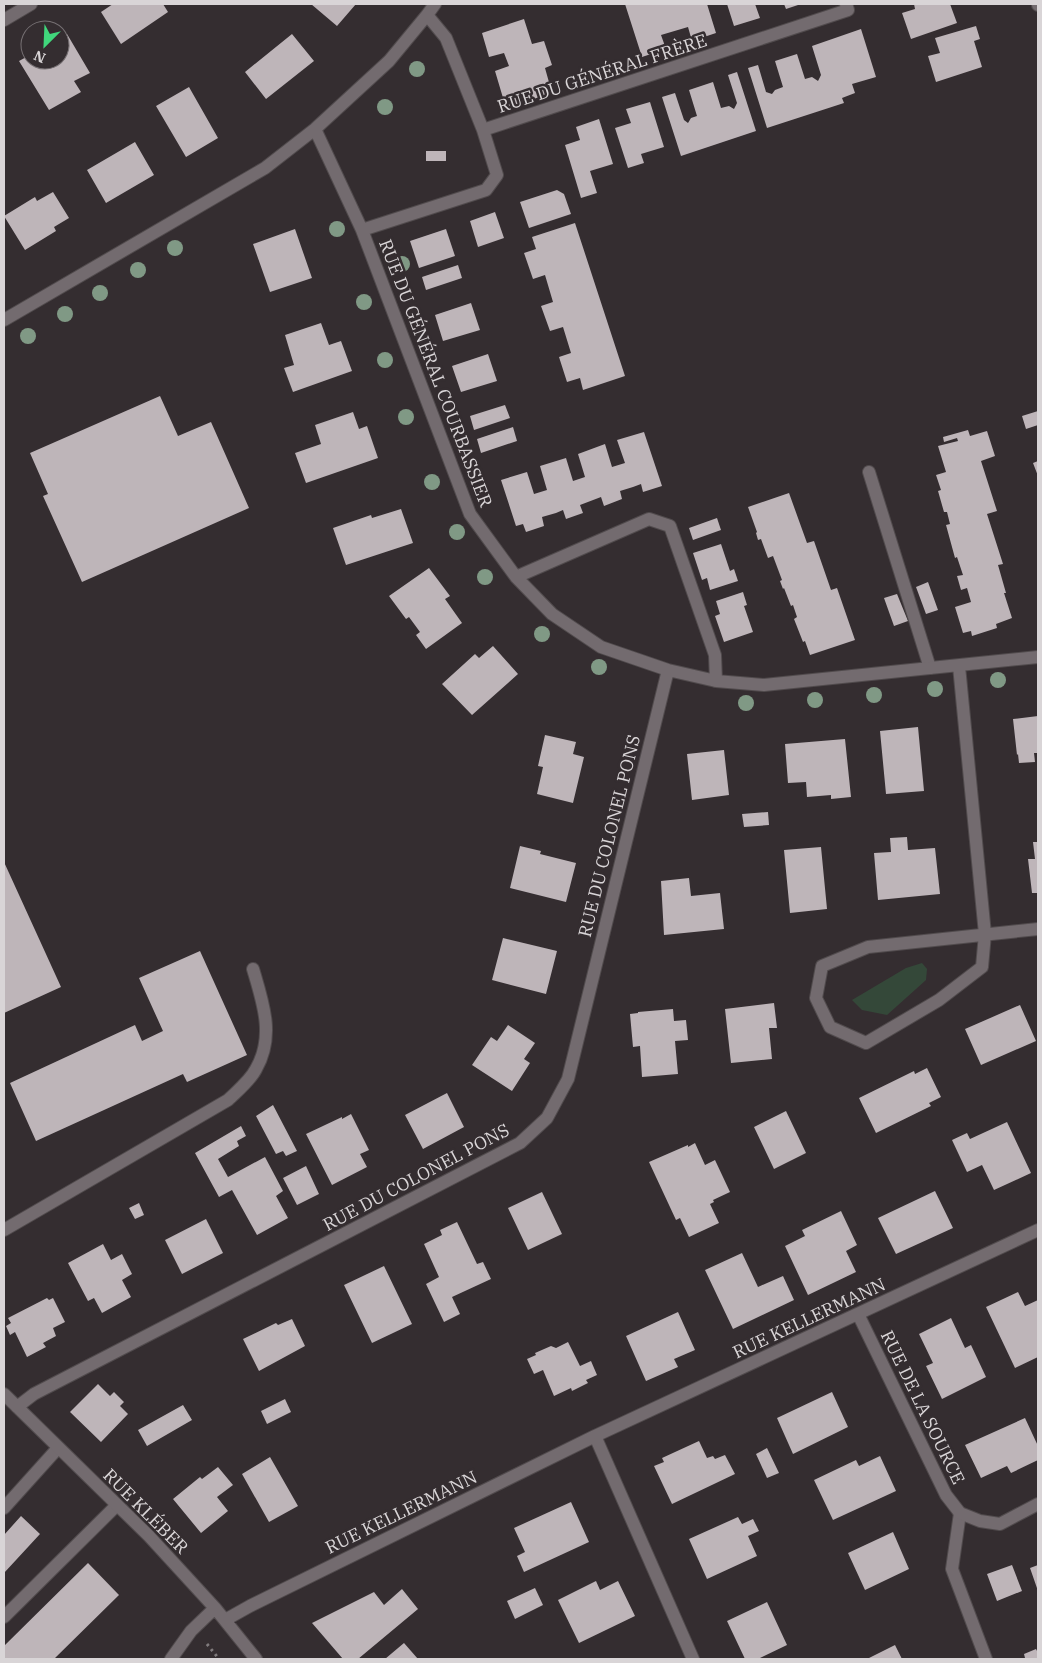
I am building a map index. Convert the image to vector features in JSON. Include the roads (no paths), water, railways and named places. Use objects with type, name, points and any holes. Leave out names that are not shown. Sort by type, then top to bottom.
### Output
[{"type":"street","points":[[4,20],[31,4]]},
{"type":"street","points":[[4,320],[265,168],[315,129],[389,61],[435,4]]},
{"type":"street","name":"RUE DU GÉNÉRAL FRÈRE","points":[[428,15],[446,38],[483,130],[848,10],[846,4]]},
{"type":"street","name":"RUE DU GÉNÉRAL COURBASSIER","points":[[315,129],[362,230],[470,514],[516,577],[552,614],[601,647],[668,670],[716,681],[764,685],[1038,657]]},
{"type":"street","name":"RUE DU GÉNÉRAL COURBASSIER","points":[[362,230],[486,190],[498,175],[483,130]]},
{"type":"street","points":[[869,472],[930,668]]},
{"type":"street","points":[[516,577],[649,519],[670,526],[715,655],[716,681]]},
{"type":"street","points":[[959,666],[985,934],[982,967],[939,1000],[866,1043],[830,1027],[816,998],[822,966],[868,947],[985,934],[1038,929]]},
{"type":"street","name":"RUE DU COLONEL PONS","points":[[8,1400],[34,1394],[520,1144],[547,1118],[568,1079],[668,670]]},
{"type":"street","points":[[4,1230],[228,1100],[256,1071],[266,1046],[265,1008],[254,969]]},
{"type":"street","name":"RUE KELLERMANN","points":[[224,1620],[594,1436],[1038,1230]]},
{"type":"street","name":"RUE DE LA SOURCE","points":[[858,1314],[946,1496],[960,1513]]},
{"type":"street","name":"RUE KLÉBER","points":[[8,1400],[149,1536],[215,1608],[256,1659]]},
{"type":"street","points":[[594,1436],[693,1659]]},
{"type":"street","points":[[4,1508],[58,1448]]},
{"type":"street","points":[[986,1659],[952,1569],[960,1513],[980,1521],[1000,1524],[1038,1504]]},
{"type":"street","points":[[4,1617],[117,1505]]},
{"type":"street","points":[[171,1659],[190,1632],[215,1608]]}]
